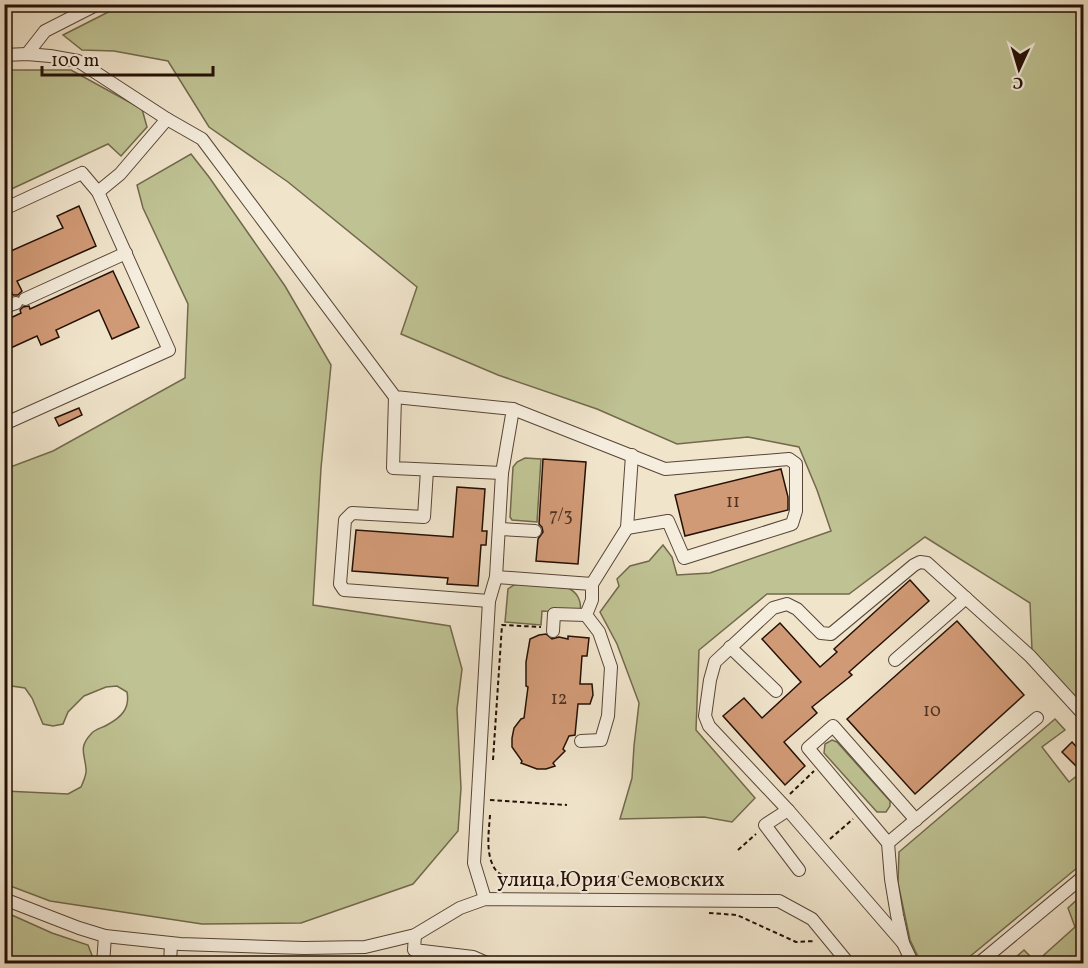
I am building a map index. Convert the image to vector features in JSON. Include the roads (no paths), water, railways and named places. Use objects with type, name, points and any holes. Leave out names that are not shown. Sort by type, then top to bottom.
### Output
[{"type":"street","points":[[27,54],[45,31],[98,4]]},
{"type":"street","points":[[4,55],[27,54],[78,61],[166,119],[202,139],[395,397],[393,468],[502,473]]},
{"type":"street","points":[[98,192],[120,174],[166,119]]},
{"type":"street","points":[[4,209],[82,173],[98,192],[169,350],[4,424]]},
{"type":"street","points":[[15,303],[126,253]]},
{"type":"street","points":[[395,397],[513,409],[666,469],[789,459],[796,464],[796,511],[792,524],[684,558],[668,522],[627,528]]},
{"type":"street","points":[[485,899],[474,864],[489,601],[496,577],[502,473],[513,409]]},
{"type":"street","points":[[586,615],[592,600],[592,584],[627,528],[632,455]]},
{"type":"street","points":[[427,470],[424,517],[352,513],[345,520],[340,584],[344,591],[489,601]]},
{"type":"street","points":[[500,529],[535,531]]},
{"type":"street","points":[[913,963],[903,943],[788,810],[709,726],[705,716],[715,662],[773,608],[787,604],[797,609],[821,633],[831,634],[914,565],[921,562],[927,563],[1030,657],[1083,715]]},
{"type":"street","points":[[496,577],[592,584]]},
{"type":"street","points":[[895,660],[966,598]]},
{"type":"street","points":[[553,629],[554,614],[586,615]]},
{"type":"street","points":[[581,741],[601,740],[608,716],[611,667],[599,632],[586,615]]},
{"type":"street","points":[[730,647],[776,691]]},
{"type":"street","points":[[888,843],[1037,717]]},
{"type":"street","points":[[903,943],[891,879],[888,843],[808,747],[833,726],[916,820]]},
{"type":"street","points":[[788,810],[765,825],[799,870]]},
{"type":"street","points":[[978,963],[1083,876]]},
{"type":"street","name":"улица Юрия Семовских","points":[[4,899],[105,936],[175,944],[304,948],[365,947],[415,936],[460,908],[485,899],[779,901],[812,919],[849,963]]},
{"type":"street","points":[[103,963],[105,936]]},
{"type":"street","points":[[415,936],[414,950],[473,957],[489,963]]},
{"type":"street","points":[[170,963],[175,944]]},
{"type":"street","points":[[175,944],[178,963]]}]
